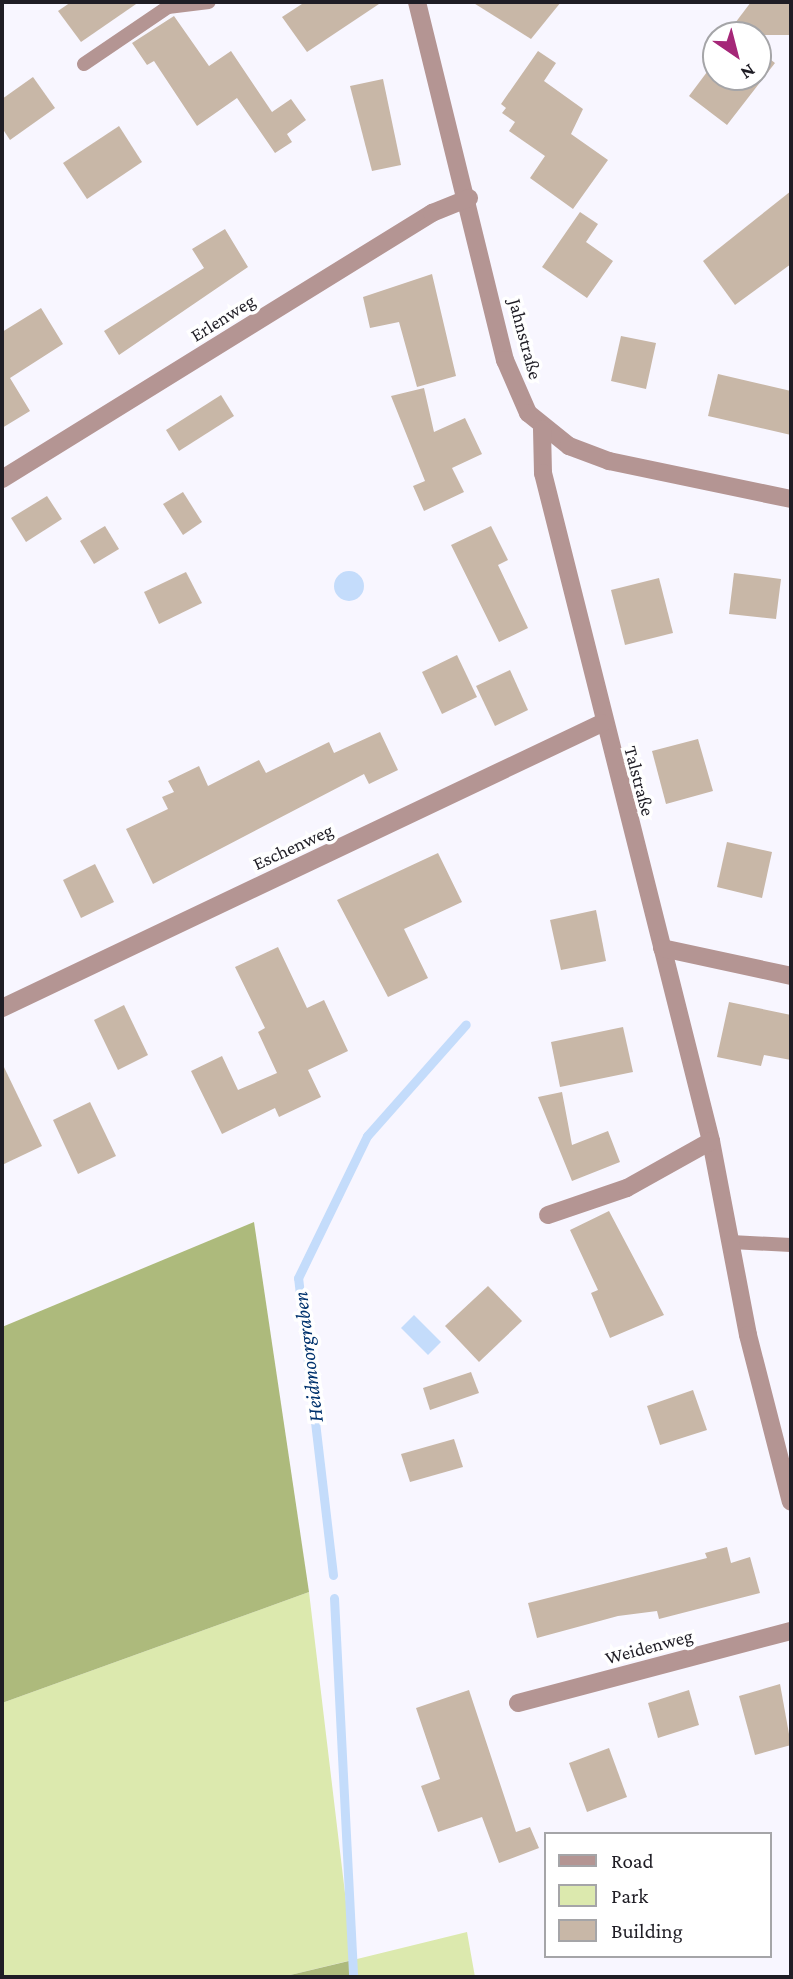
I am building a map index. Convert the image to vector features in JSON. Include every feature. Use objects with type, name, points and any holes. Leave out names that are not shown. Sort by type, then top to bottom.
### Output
[{"type":"street","name":"Jahnstraße","points":[[417,2],[469,198],[505,360],[528,413],[542,429]]},
{"type":"street","name":"Erlenweg","points":[[2,479],[432,213],[469,198]]},
{"type":"street","points":[[542,429],[609,461],[791,499]]},
{"type":"street","name":"Talstraße","points":[[542,429],[543,473],[602,723],[711,1141],[731,1242],[791,1502]]},
{"type":"street","name":"Eschenweg","points":[[2,1008],[602,723]]},
{"type":"street","points":[[662,948],[791,976]]},
{"type":"street","points":[[548,1215],[627,1188],[711,1141]]},
{"type":"street","name":"Weidenweg","points":[[518,1703],[791,1631]]},
{"type":"lane","points":[[84,64],[169,8],[209,2]]},
{"type":"lane","points":[[731,1242],[791,1245]]},
{"type":"green space","points":[[254,1222],[309,1592],[2,1703],[2,1327]]},
{"type":"green space","points":[[309,1592],[353,1960],[467,1932],[475,1977],[353,1977],[352,1960],[282,1977],[2,1977],[2,1703]]},
{"type":"green space","points":[[353,1960],[353,1977],[282,1977]]},
{"type":"water","points":[[349,571],[360,575],[364,586],[360,597],[349,601],[338,597],[334,586],[338,575]]},
{"type":"water","points":[[414,1315],[441,1342],[428,1355],[401,1328]]},
{"type":"building","points":[[71,2],[139,2],[81,42],[58,11]]},
{"type":"building","points":[[305,2],[382,2],[307,52],[282,17]]},
{"type":"building","points":[[472,2],[561,2],[531,39]]},
{"type":"building","points":[[751,2],[791,2],[791,35],[772,35],[772,21],[737,21]]},
{"type":"building","points":[[174,16],[209,66],[231,51],[272,112],[291,99],[306,120],[287,134],[292,142],[275,153],[237,98],[197,126],[154,61],[147,65],[132,43]]},
{"type":"building","points":[[538,51],[556,63],[544,81],[583,109],[571,134],[608,160],[573,209],[530,178],[545,156],[509,131],[515,122],[502,113],[506,108],[501,104]]},
{"type":"building","points":[[33,77],[55,108],[10,140],[2,128],[2,99]]},
{"type":"building","points":[[383,79],[401,165],[372,171],[350,86]]},
{"type":"building","points":[[702,79],[702,91],[753,91],[727,125],[689,96]]},
{"type":"building","points":[[119,126],[142,162],[87,199],[63,163]]},
{"type":"building","points":[[791,191],[791,264],[735,305],[703,261]]},
{"type":"building","points":[[580,212],[598,224],[586,242],[613,261],[587,298],[542,267]]},
{"type":"building","points":[[225,229],[248,267],[119,355],[104,331],[204,268],[192,249]]},
{"type":"building","points":[[432,274],[456,376],[417,387],[399,322],[370,328],[363,297]]},
{"type":"building","points":[[41,308],[63,344],[10,378],[30,411],[2,428],[2,332]]},
{"type":"building","points":[[621,336],[656,343],[646,389],[611,381]]},
{"type":"building","points":[[718,374],[791,391],[791,435],[708,416]]},
{"type":"building","points":[[424,388],[434,432],[465,418],[482,454],[452,468],[464,492],[424,511],[413,486],[425,481],[391,396]]},
{"type":"building","points":[[221,395],[234,416],[179,451],[166,430]]},
{"type":"building","points":[[183,492],[202,522],[183,535],[163,504]]},
{"type":"building","points":[[47,496],[62,519],[26,542],[11,518]]},
{"type":"building","points":[[105,526],[119,549],[94,564],[80,541]]},
{"type":"building","points":[[491,526],[508,560],[498,565],[528,628],[499,642],[451,545]]},
{"type":"building","points":[[186,572],[202,603],[159,624],[144,592]]},
{"type":"building","points":[[734,573],[781,579],[776,619],[729,614]]},
{"type":"building","points":[[659,578],[673,633],[625,645],[611,590]]},
{"type":"building","points":[[457,655],[477,697],[442,714],[422,672]]},
{"type":"building","points":[[510,670],[528,710],[495,726],[476,686]]},
{"type":"building","points":[[380,732],[398,770],[369,784],[364,774],[153,884],[126,829],[168,809],[162,797],[174,792],[168,781],[199,766],[208,786],[259,760],[266,773],[329,742],[334,753]]},
{"type":"building","points":[[698,739],[713,791],[666,804],[652,751]]},
{"type":"building","points":[[727,842],[772,852],[762,898],[717,887]]},
{"type":"building","points":[[438,853],[462,902],[404,929],[428,978],[388,997],[337,900]]},
{"type":"building","points":[[95,864],[114,902],[81,918],[63,880]]},
{"type":"building","points":[[596,910],[606,961],[561,970],[550,920]]},
{"type":"building","points":[[278,947],[307,1008],[324,1000],[348,1051],[308,1070],[321,1097],[279,1117],[275,1108],[222,1134],[191,1071],[222,1056],[238,1090],[277,1073],[258,1032],[265,1028],[235,967]]},
{"type":"building","points":[[729,1002],[791,1015],[791,1060],[764,1055],[761,1066],[717,1057]]},
{"type":"building","points":[[124,1005],[148,1055],[118,1070],[94,1020]]},
{"type":"building","points":[[623,1027],[633,1072],[560,1087],[551,1042]]},
{"type":"building","points":[[2,1063],[42,1146],[2,1165]]},
{"type":"building","points":[[562,1092],[572,1145],[608,1131],[620,1162],[572,1181],[538,1097]]},
{"type":"building","points":[[90,1102],[116,1156],[78,1174],[53,1120]]},
{"type":"building","points":[[609,1211],[664,1315],[610,1338],[591,1293],[598,1290],[570,1230]]},
{"type":"building","points":[[488,1286],[522,1321],[479,1362],[445,1326]]},
{"type":"building","points":[[471,1372],[479,1393],[430,1410],[423,1388]]},
{"type":"building","points":[[693,1390],[707,1430],[660,1445],[647,1406]]},
{"type":"building","points":[[454,1439],[463,1467],[410,1482],[401,1454]]},
{"type":"building","points":[[727,1547],[731,1563],[750,1557],[760,1593],[659,1619],[657,1611],[618,1616],[537,1638],[528,1603],[707,1558],[705,1553]]},
{"type":"building","points":[[780,1684],[791,1745],[755,1755],[739,1696]]},
{"type":"building","points":[[469,1690],[516,1832],[530,1827],[539,1848],[499,1863],[482,1817],[438,1832],[421,1786],[440,1779],[416,1708]]},
{"type":"building","points":[[689,1690],[699,1725],[658,1738],[648,1703]]},
{"type":"building","points":[[609,1748],[627,1797],[587,1812],[569,1763]]},
{"type":"waterway","name":"Heidmoorgraben","points":[[333,1575],[298,1278],[367,1136],[466,1024]]},
{"type":"waterway","name":"Heidmoorgraben","points":[[334,1598],[353,1977]]}]
